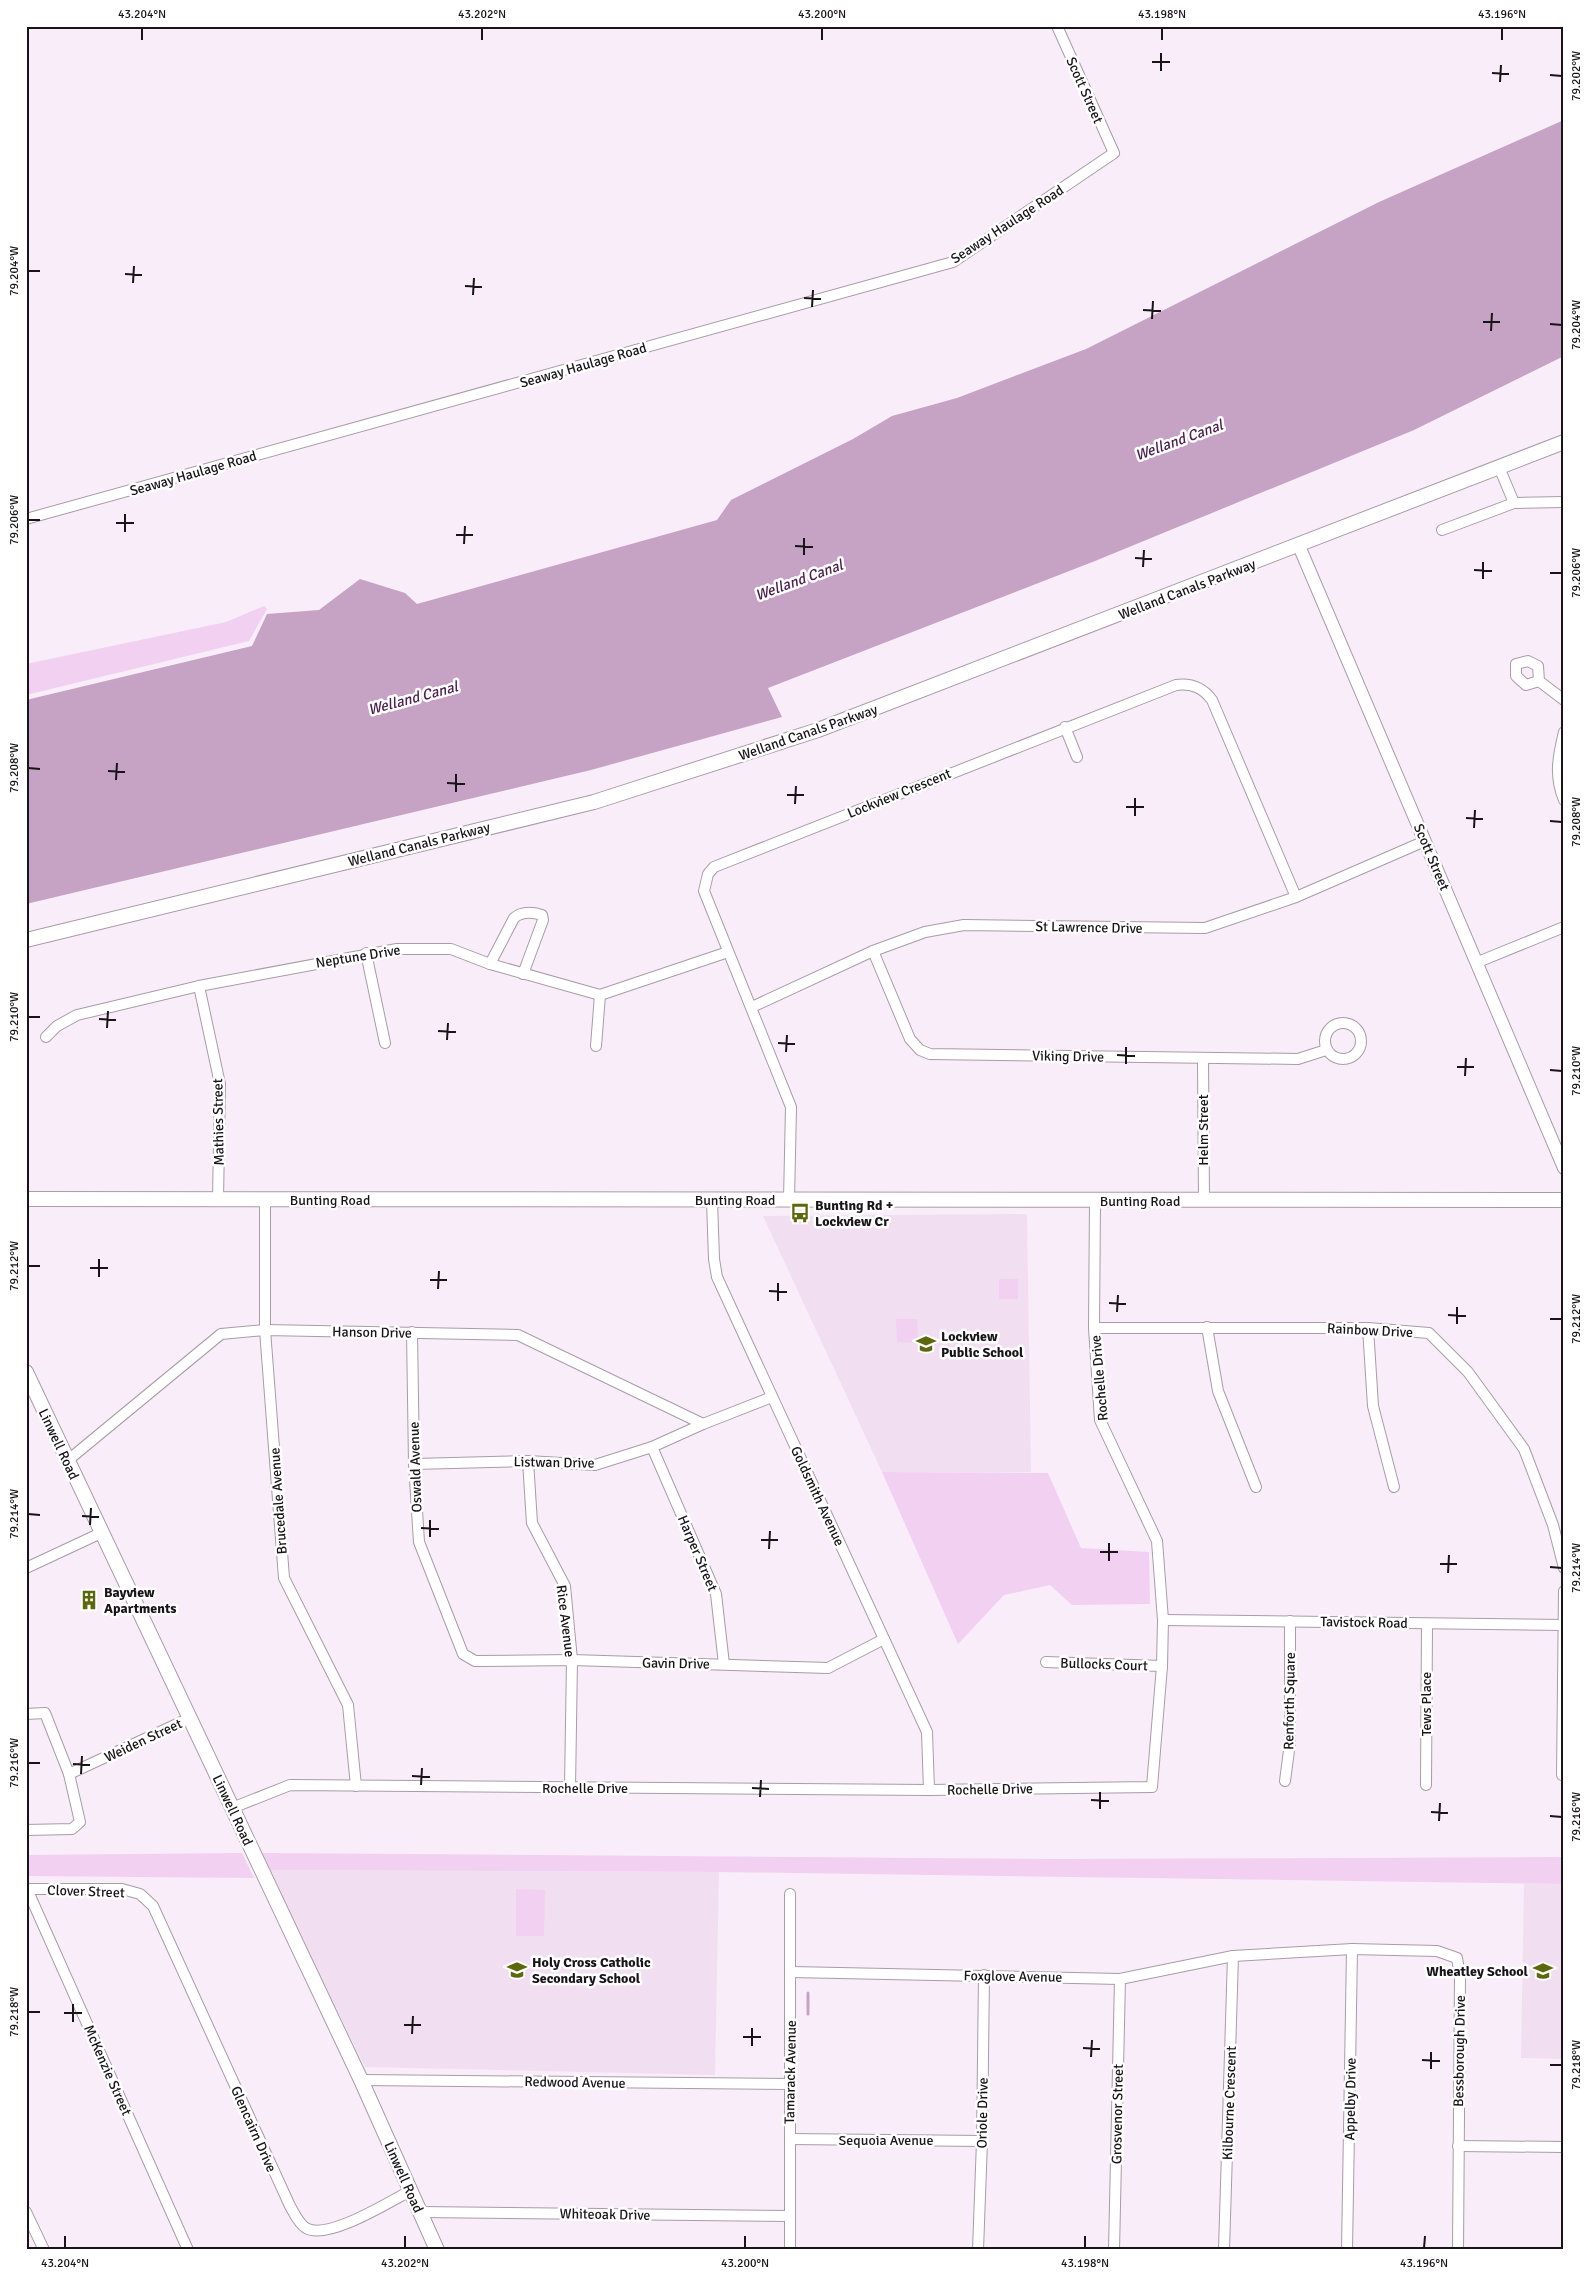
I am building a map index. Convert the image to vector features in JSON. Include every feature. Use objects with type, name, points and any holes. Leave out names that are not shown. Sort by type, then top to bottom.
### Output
[{"type":"main road","name":"Welland Canals Parkway","points":[[26,940],[594,802],[818,730],[1299,546],[1564,442]]},
{"type":"main road","name":"Bunting Road","points":[[26,1199],[712,1201],[1564,1200]]},
{"type":"main road","name":"Linwell Road","points":[[26,1372],[361,2080],[437,2250]]},
{"type":"street","name":"Scott Street","points":[[1057,26],[1114,153]]},
{"type":"street","name":"Seaway Haulage Road","points":[[26,519],[953,262],[1114,153]]},
{"type":"street","points":[[1499,467],[1514,503]]},
{"type":"street","points":[[1442,530],[1514,503],[1564,502]]},
{"type":"street","name":"Scott Street","points":[[1299,546],[1478,962],[1564,1168]]},
{"type":"street","points":[[1539,681],[1564,700]]},
{"type":"street","name":"Lockview Crescent","points":[[789,1200],[791,1107],[704,891],[708,874],[714,867],[1065,727],[1176,685],[1186,684],[1204,689],[1212,700],[1296,897]]},
{"type":"street","points":[[1065,727],[1077,757]]},
{"type":"street","points":[[1564,732],[1556,761],[1558,786],[1564,800]]},
{"type":"street","name":"St Lawrence Drive","points":[[752,1007],[873,951],[925,932],[964,925],[1205,928],[1296,897],[1425,841]]},
{"type":"street","points":[[490,964],[514,918],[519,914],[542,915],[543,920],[523,974]]},
{"type":"street","points":[[1478,962],[1564,927]]},
{"type":"street","name":"Neptune Drive","points":[[46,1037],[57,1026],[77,1015],[199,986],[397,948],[451,948],[490,964],[600,995]]},
{"type":"street","name":"Viking Drive","points":[[873,951],[910,1039],[920,1050],[930,1054],[1298,1059],[1326,1050]]},
{"type":"street","points":[[596,1046],[600,995],[728,952]]},
{"type":"street","points":[[366,953],[385,1043]]},
{"type":"street","name":"Mathies Street","points":[[199,986],[220,1084],[218,1200]]},
{"type":"street","name":"Helm Street","points":[[1203,1058],[1204,1201]]},
{"type":"street","name":"Brucedale Avenue","points":[[265,1200],[266,1330],[284,1578],[348,1706],[356,1786]]},
{"type":"street","name":"Goldsmith Avenue","points":[[712,1201],[714,1259],[717,1278],[927,1732],[929,1790]]},
{"type":"street","name":"Rochelle Drive","points":[[232,1808],[290,1785],[929,1790],[1152,1787],[1162,1666],[1163,1620],[1157,1541],[1100,1420],[1094,1328],[1095,1201]]},
{"type":"street","points":[[1208,1326],[1218,1392],[1256,1487]]},
{"type":"street","name":"Rainbow Drive","points":[[1094,1328],[1208,1326],[1368,1328],[1429,1333],[1468,1372],[1524,1448],[1553,1525],[1564,1568]]},
{"type":"street","points":[[1368,1328],[1373,1406],[1394,1487]]},
{"type":"street","name":"Hanson Drive","points":[[67,1461],[221,1334],[266,1330],[518,1335],[703,1424]]},
{"type":"street","name":"Oswald Avenue","points":[[412,1332],[414,1464],[419,1542],[463,1654]]},
{"type":"street","name":"Listwan Drive","points":[[414,1464],[528,1461],[595,1465],[652,1447],[703,1424],[772,1397]]},
{"type":"street","name":"Harper Street","points":[[652,1447],[716,1594],[724,1664]]},
{"type":"street","name":"Rice Avenue","points":[[528,1461],[532,1523],[565,1586],[572,1660],[570,1788]]},
{"type":"street","points":[[26,1568],[101,1533]]},
{"type":"street","points":[[1564,1591],[1562,1775],[1564,1776]]},
{"type":"street","name":"Tavistock Road","points":[[1163,1620],[1563,1625]]},
{"type":"street","name":"Renforth Square","points":[[1285,1781],[1290,1744],[1290,1621]]},
{"type":"street","name":"Tews Place","points":[[1426,1624],[1426,1785]]},
{"type":"street","name":"Gavin Drive","points":[[463,1654],[475,1660],[572,1660],[828,1668],[884,1639]]},
{"type":"street","name":"Bullocks Court","points":[[1046,1662],[1162,1666]]},
{"type":"street","points":[[26,1714],[45,1713],[69,1774],[80,1822],[72,1829],[26,1830]]},
{"type":"street","name":"Weiden Street","points":[[69,1774],[190,1718]]},
{"type":"street","name":"Clover Street","points":[[27,1890],[122,1889],[140,1894],[154,1906],[161,1923]]},
{"type":"street","name":"McKenzie Street","points":[[27,1890],[188,2250]]},
{"type":"street","name":"Tamarack Avenue","points":[[790,1894],[790,2250]]},
{"type":"street","name":"Glencairn Drive","points":[[161,1923],[290,2206],[304,2227],[311,2230],[331,2230],[410,2191]]},
{"type":"street","name":"Bessborough Drive","points":[[1233,1956],[1352,1949],[1437,1950],[1457,1958],[1460,1976],[1458,2250]]},
{"type":"street","name":"Appelby Drive","points":[[1347,2250],[1352,1949]]},
{"type":"street","name":"Foxglove Avenue","points":[[791,1972],[1120,1979],[1233,1956]]},
{"type":"street","name":"Kilbourne Crescent","points":[[1224,2250],[1233,1956]]},
{"type":"street","name":"Oriole Drive","points":[[978,2250],[982,2141],[984,1976]]},
{"type":"street","name":"Grosvenor Street","points":[[1114,2250],[1120,1979]]},
{"type":"street","name":"Redwood Avenue","points":[[361,2080],[790,2084]]},
{"type":"street","name":"Sequoia Avenue","points":[[790,2139],[982,2141]]},
{"type":"street","points":[[1458,2146],[1564,2147]]},
{"type":"street","points":[[26,2212],[44,2250]]},
{"type":"street","name":"Whiteoak Drive","points":[[419,2212],[790,2216]]},
{"type":"shaded area","points":[[264,606],[267,609],[249,641],[26,695],[26,664],[226,622]]},
{"type":"shaded area","name":"Lockview Public School","points":[[1027,1214],[1031,1472],[882,1472],[763,1216]]},
{"type":"shaded area","points":[[999,1279],[1018,1279],[1018,1299],[999,1299]]},
{"type":"shaded area","points":[[896,1319],[917,1319],[918,1339],[916,1339],[916,1343],[897,1342]]},
{"type":"shaded area","points":[[882,1472],[1048,1473],[1081,1548],[1149,1552],[1150,1604],[1072,1605],[1050,1585],[1004,1595],[958,1644]]},
{"type":"shaded area","points":[[242,1853],[254,1878],[26,1876],[26,1855]]},
{"type":"shaded area","points":[[262,1853],[1056,1859],[1564,1857],[1564,1884],[719,1872],[268,1870]]},
{"type":"shaded area","name":"Holy Cross Catholic Secondary School","points":[[268,1870],[719,1872],[715,2075],[365,2067]]},
{"type":"shaded area","name":"Wheatley School","points":[[1524,1884],[1564,1884],[1564,2059],[1521,2058]]},
{"type":"shaded area","points":[[516,1889],[545,1890],[544,1936],[516,1936]]},
{"type":"water","name":"Welland Canal","points":[[1564,120],[1564,356],[1414,430],[1095,561],[768,688],[782,717],[591,770],[26,904],[26,700],[252,646],[267,614],[319,610],[360,579],[405,593],[417,604],[717,520],[731,500],[853,439],[892,416],[957,398],[1086,349],[1379,202]]},
{"type":"waterway","points":[[808,1993],[808,2014]]},
{"type":"place","name":"Bunting Rd + Lockview Cr","points":[[800,1213]]},
{"type":"place","name":"Lockview Public School","points":[[926,1344]]},
{"type":"place","name":"Bayview Apartments","points":[[89,1600]]},
{"type":"place","name":"Holy Cross Catholic Secondary School","points":[[517,1970]]},
{"type":"place","name":"Wheatley School","points":[[1543,1971]]}]
